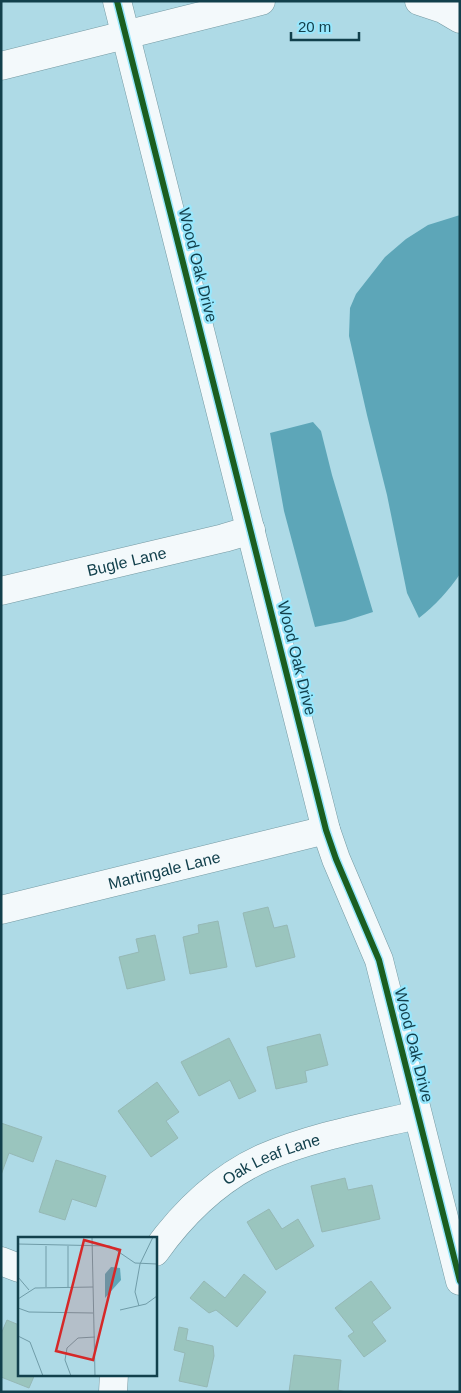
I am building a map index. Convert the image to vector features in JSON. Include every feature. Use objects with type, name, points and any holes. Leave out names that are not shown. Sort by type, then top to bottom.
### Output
[{"type":"street","name":"Wood Oak Drive","points":[[117,1],[326,830],[336,859],[379,960],[460,1281]]},
{"type":"street","points":[[1,66],[261,1]]},
{"type":"street","points":[[419,1],[443,9],[460,19]]},
{"type":"street","name":"Bugle Lane","points":[[1,591],[214,541],[250,530]]},
{"type":"street","name":"Martingale Lane","points":[[1,910],[326,830]]},
{"type":"street","name":"Oak Leaf Lane","points":[[156,1251],[190,1208],[224,1180],[262,1159],[300,1144],[417,1114]]},
{"type":"street","points":[[1,1261],[18,1268]]},
{"type":"street","points":[[112,1392],[114,1376]]},
{"type":"water","points":[[460,215],[460,574],[441,598],[419,618],[407,593],[387,495],[349,336],[350,308],[356,294],[385,257],[406,239],[428,225]]},
{"type":"water","points":[[313,422],[321,431],[332,475],[373,612],[345,621],[315,627],[284,511],[270,433]]},
{"type":"building","points":[[268,907],[274,928],[287,925],[295,957],[256,967],[243,913]]},
{"type":"building","points":[[218,921],[227,967],[190,974],[183,937],[199,933],[198,925]]},
{"type":"building","points":[[155,935],[165,980],[127,989],[119,957],[139,952],[136,939]]},
{"type":"building","points":[[320,1034],[328,1065],[305,1071],[307,1082],[276,1089],[267,1047]]},
{"type":"building","points":[[229,1038],[256,1091],[239,1099],[230,1080],[199,1096],[181,1062]]},
{"type":"building","points":[[157,1082],[179,1112],[166,1121],[178,1138],[151,1157],[118,1111]]},
{"type":"building","points":[[1,1123],[42,1137],[33,1162],[9,1153],[1,1175]]},
{"type":"building","points":[[56,1160],[106,1176],[96,1207],[72,1199],[65,1220],[39,1212]]},
{"type":"building","points":[[345,1178],[348,1190],[372,1185],[380,1219],[322,1232],[311,1186]]},
{"type":"building","points":[[269,1209],[282,1229],[298,1219],[314,1246],[276,1270],[247,1222]]},
{"type":"building","points":[[244,1274],[266,1292],[237,1327],[216,1310],[209,1313],[190,1298],[204,1281],[225,1298]]},
{"type":"building","points":[[371,1281],[391,1308],[372,1322],[386,1341],[364,1357],[348,1336],[354,1332],[335,1308]]},
{"type":"building","points":[[7,1320],[18,1325],[18,1376],[34,1376],[29,1388],[1,1377],[1,1334]]},
{"type":"building","points":[[179,1327],[188,1329],[186,1340],[213,1346],[214,1356],[207,1387],[179,1381],[185,1353],[174,1350]]},
{"type":"building","points":[[294,1355],[341,1360],[338,1390],[346,1392],[289,1392]]},
{"type":"cycle path","points":[[117,1],[326,830],[336,859],[379,960],[460,1281]]}]
